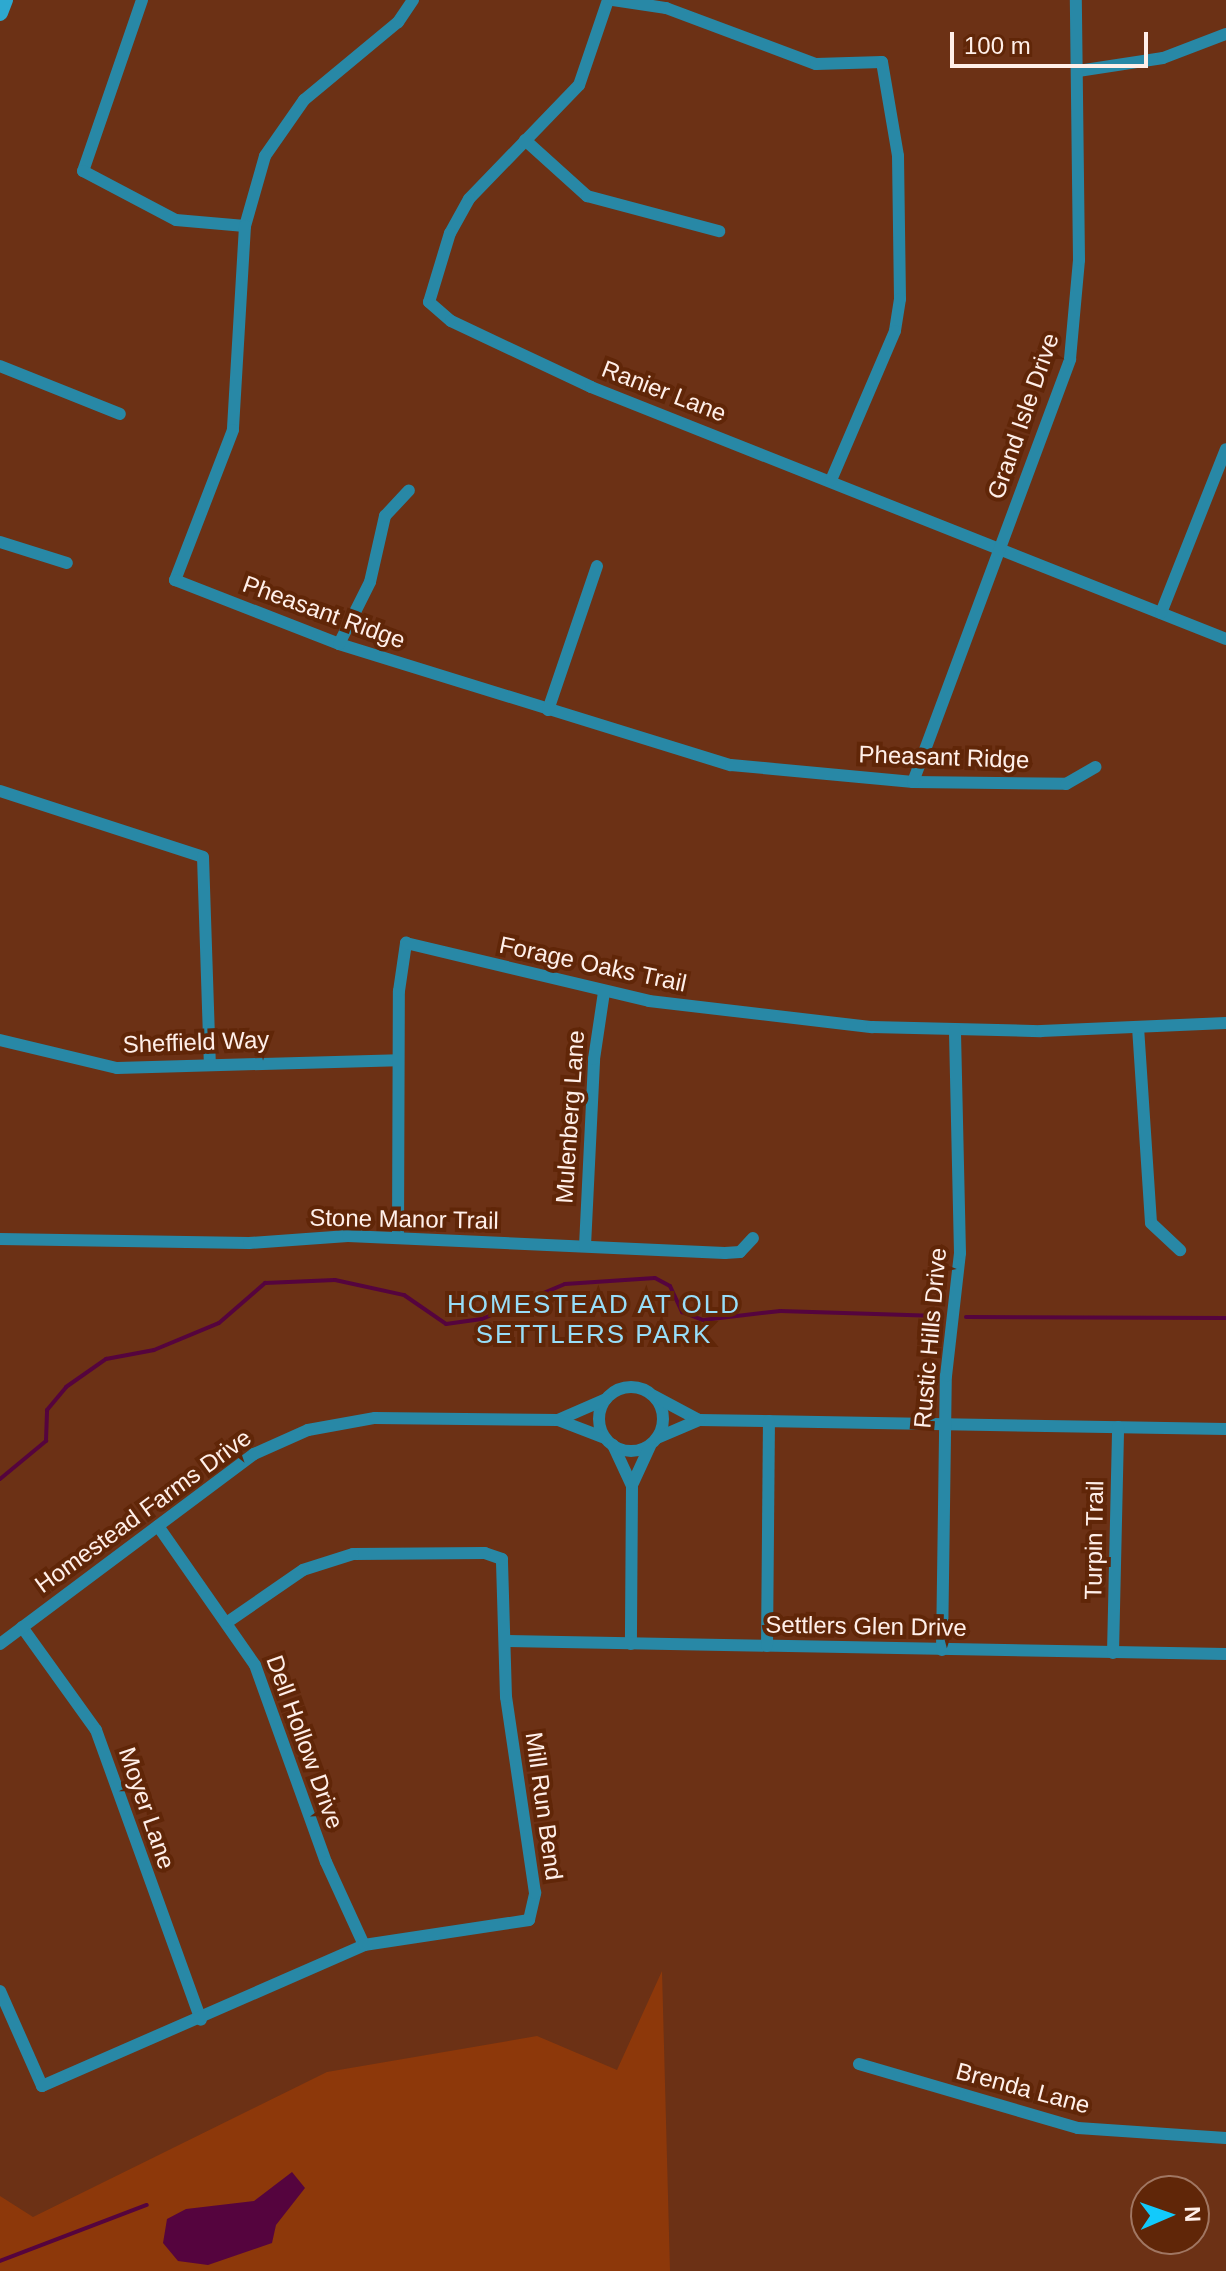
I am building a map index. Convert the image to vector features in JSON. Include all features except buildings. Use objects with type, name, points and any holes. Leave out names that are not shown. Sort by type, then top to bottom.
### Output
[{"type":"street","points":[[0,13],[5,0]]},
{"type":"street","points":[[142,0],[83,171],[176,220],[245,226]]},
{"type":"street","name":"Pheasant Ridge","points":[[413,0],[398,22],[304,100],[265,156],[245,226],[233,430],[175,580],[339,644],[731,765],[913,782],[1066,784],[1096,767]]},
{"type":"street","points":[[611,0],[666,8],[816,64],[882,62],[898,156],[900,299],[895,331],[831,480]]},
{"type":"street","name":"Ranier Lane","points":[[611,0],[579,85],[469,199],[450,233],[429,302],[451,321],[591,387],[1226,639]]},
{"type":"street","name":"Grand Isle Drive","points":[[913,782],[1078,324],[1076,0]]},
{"type":"street","points":[[1078,71],[1163,58],[1226,34]]},
{"type":"street","points":[[525,140],[587,196],[719,231]]},
{"type":"street","points":[[0,366],[120,414]]},
{"type":"street","points":[[1161,613],[1226,449]]},
{"type":"street","points":[[339,644],[370,582],[385,516],[409,490]]},
{"type":"street","points":[[0,542],[67,563]]},
{"type":"street","points":[[548,710],[597,566]]},
{"type":"street","points":[[0,791],[203,857],[210,1064]]},
{"type":"street","name":"Forage Oaks Trail","points":[[398,1238],[398,1060],[406,943],[604,992],[746,1014],[955,1030],[1067,1030],[1226,1023]]},
{"type":"street","name":"Mulenberg Lane","points":[[585,1246],[594,1059],[604,992]]},
{"type":"street","points":[[1138,1027],[1151,1223],[1180,1250]]},
{"type":"street","name":"Rustic Hills Drive","points":[[942,1650],[944,1425],[960,1253],[955,1030]]},
{"type":"street","name":"Sheffield Way","points":[[0,1040],[92,1066],[398,1060]]},
{"type":"street","name":"Stone Manor Trail","points":[[0,1239],[156,1244],[398,1238],[725,1253],[740,1252],[753,1238]]},
{"type":"street","name":"Homestead Farms Drive","points":[[558,1420],[635,1386],[699,1420]]},
{"type":"street","points":[[631,1644],[632,1486],[663,1416],[654,1396]]},
{"type":"street","points":[[606,1399],[599,1418],[632,1486]]},
{"type":"street","name":"Homestead Farms Drive","points":[[0,1644],[254,1454],[327,1425],[375,1418],[558,1420],[632,1451],[699,1420],[1226,1429]]},
{"type":"street","points":[[767,1646],[769,1421]]},
{"type":"street","name":"Turpin Trail","points":[[1113,1653],[1118,1427]]},
{"type":"street","name":"Dell Hollow Drive","points":[[158,1526],[229,1621],[263,1683],[326,1862],[364,1945]]},
{"type":"street","name":"Mill Run Bend","points":[[0,1991],[42,2086],[201,2020],[364,1945],[529,1920],[535,1893],[506,1697],[506,1570],[502,1559],[485,1553],[337,1558],[286,1580],[229,1621]]},
{"type":"street","name":"Moyer Lane","points":[[22,1627],[96,1730],[201,2020]]},
{"type":"street","name":"Settlers Glen Drive","points":[[506,1641],[1226,1654]]},
{"type":"street","name":"Brenda Lane","points":[[859,2064],[1078,2128],[1226,2138]]},
{"type":"shaded area","points":[[662,1971],[670,2271],[0,2271],[0,2196],[33,2217],[327,2072],[537,2036],[617,2070]]},
{"type":"shaded area","points":[[292,2172],[305,2188],[276,2225],[272,2243],[208,2265],[178,2261],[163,2243],[167,2219],[186,2209],[254,2201]]},
{"type":"waterway","points":[[0,1479],[46,1441],[47,1410],[66,1387],[106,1359],[154,1350],[219,1323],[265,1283],[335,1280],[404,1295],[446,1324],[482,1319],[565,1284],[655,1278],[670,1286],[682,1312],[703,1320],[780,1311],[939,1316]]},
{"type":"waterway","points":[[966,1317],[1226,1318]]},
{"type":"waterway","points":[[0,2261],[147,2205]]},
{"type":"district","name":"HOMESTEAD AT OLD SETTLERS PARK","points":[[594,1320]]}]
